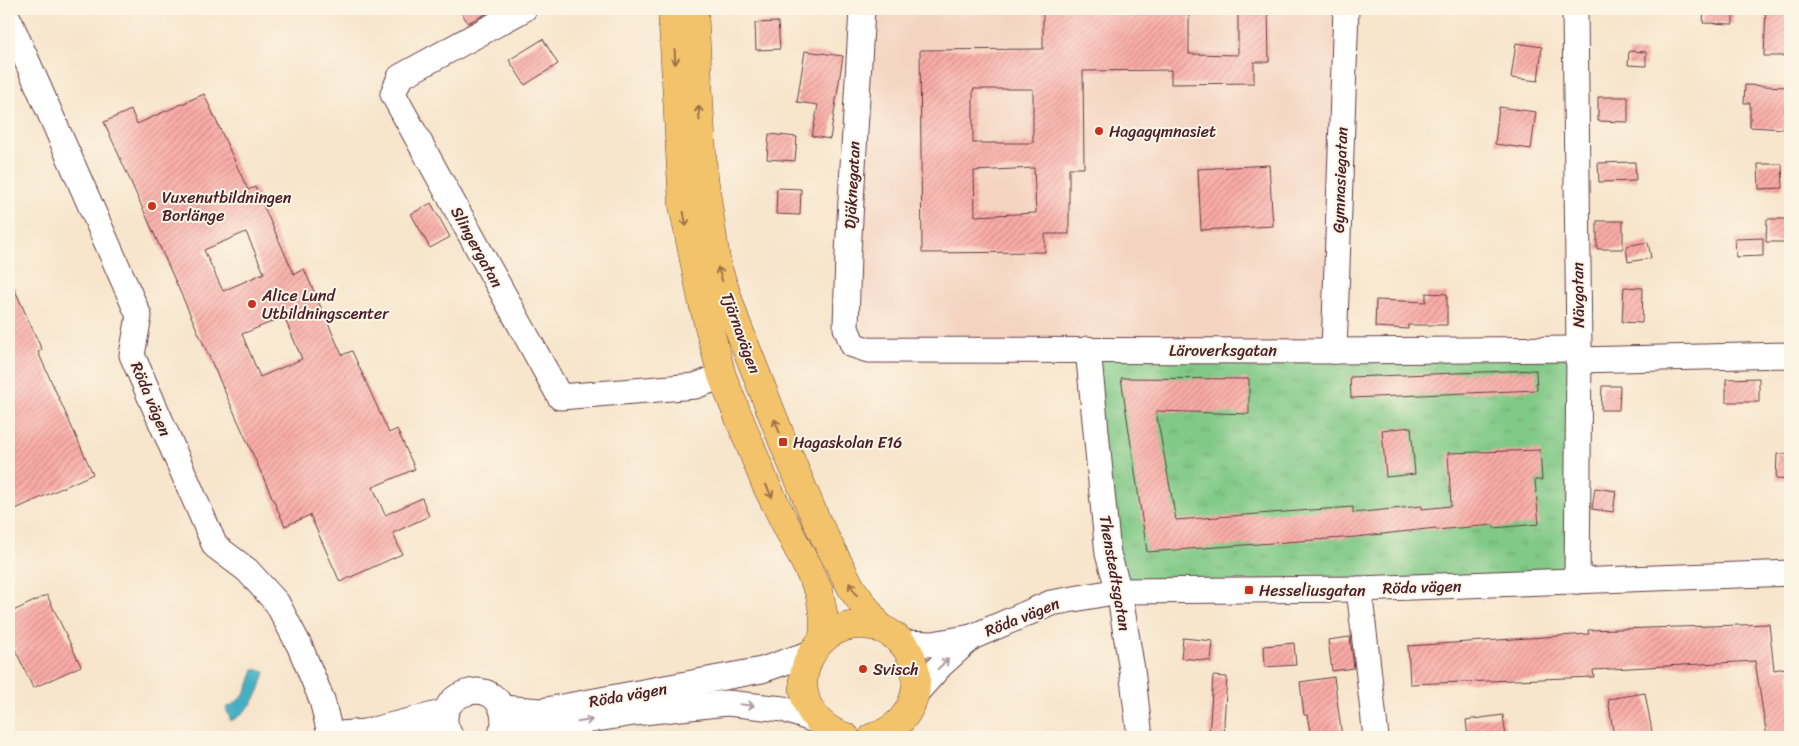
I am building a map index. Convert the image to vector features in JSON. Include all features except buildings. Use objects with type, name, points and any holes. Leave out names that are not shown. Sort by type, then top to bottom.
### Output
[{"type":"highway","name":"Tjärnavägen","points":[[672,9],[683,206],[702,300],[722,376],[766,485],[819,591],[823,611],[817,646],[806,665],[803,677],[804,689],[807,701],[834,732]]},
{"type":"highway","name":"Tjärnavägen","points":[[694,9],[703,170],[717,266],[736,322],[817,522],[852,589],[912,658],[917,675],[916,693]]},
{"type":"highway","points":[[817,646],[840,628],[851,626],[871,626],[892,636]]},
{"type":"highway","points":[[873,737],[899,730],[910,710],[916,693]]},
{"type":"street","name":"Slingergatan","points":[[524,9],[400,77],[393,94],[560,397],[695,386],[722,376]]},
{"type":"street","name":"Djäknegatan","points":[[862,9],[848,253],[846,328],[853,345],[868,350]]},
{"type":"street","name":"Gymnasiegatan","points":[[1334,351],[1346,9]]},
{"type":"street","name":"Nävgatan","points":[[1575,9],[1578,354],[1576,581]]},
{"type":"street","name":"Röda vägen","points":[[9,20],[140,316],[132,355],[215,546],[247,570],[277,603],[300,647],[322,700],[331,734],[448,727]]},
{"type":"street","name":"Läroverksgatan","points":[[868,350],[1088,349],[1578,354],[1790,354]]},
{"type":"street","name":"Thenstedtsgatan","points":[[1088,349],[1108,554],[1119,591],[1132,670],[1140,737]]},
{"type":"street","name":"Röda vägen","points":[[892,636],[933,644],[972,638],[1050,602],[1119,591],[1359,590],[1790,574]]},
{"type":"street","points":[[1359,590],[1376,737]]},
{"type":"street","name":"Röda vägen","points":[[916,693],[941,665],[972,638]]},
{"type":"street","name":"Röda vägen","points":[[501,725],[541,711],[762,670],[817,646]]},
{"type":"street","points":[[418,737],[448,727],[450,704],[456,697],[472,690],[481,691],[497,700],[501,725]]},
{"type":"street","name":"Röda vägen","points":[[501,725],[541,728],[634,713],[727,703],[783,709],[834,732]]},
{"type":"shaded area","name":"Hagagymnasiet","points":[[869,9],[1342,9],[1330,346],[877,343],[863,331],[852,254]]},
{"type":"green space","points":[[1088,349],[1579,349],[1577,581],[1119,591]]},
{"type":"water","points":[[254,669],[265,672],[260,688],[254,701],[244,712],[231,721],[226,708],[242,697]]},
{"type":"place","name":"Hagagymnasiet","points":[[1099,131]]},
{"type":"place","name":"Vuxenutbildningen Borlänge","points":[[152,206]]},
{"type":"place","name":"Alice Lund Utbildningscenter","points":[[252,304]]},
{"type":"place","name":"Hagaskolan E16","points":[[783,442]]},
{"type":"place","name":"Hesseliusgatan","points":[[1249,590]]},
{"type":"place","name":"Svisch","points":[[863,669]]}]
